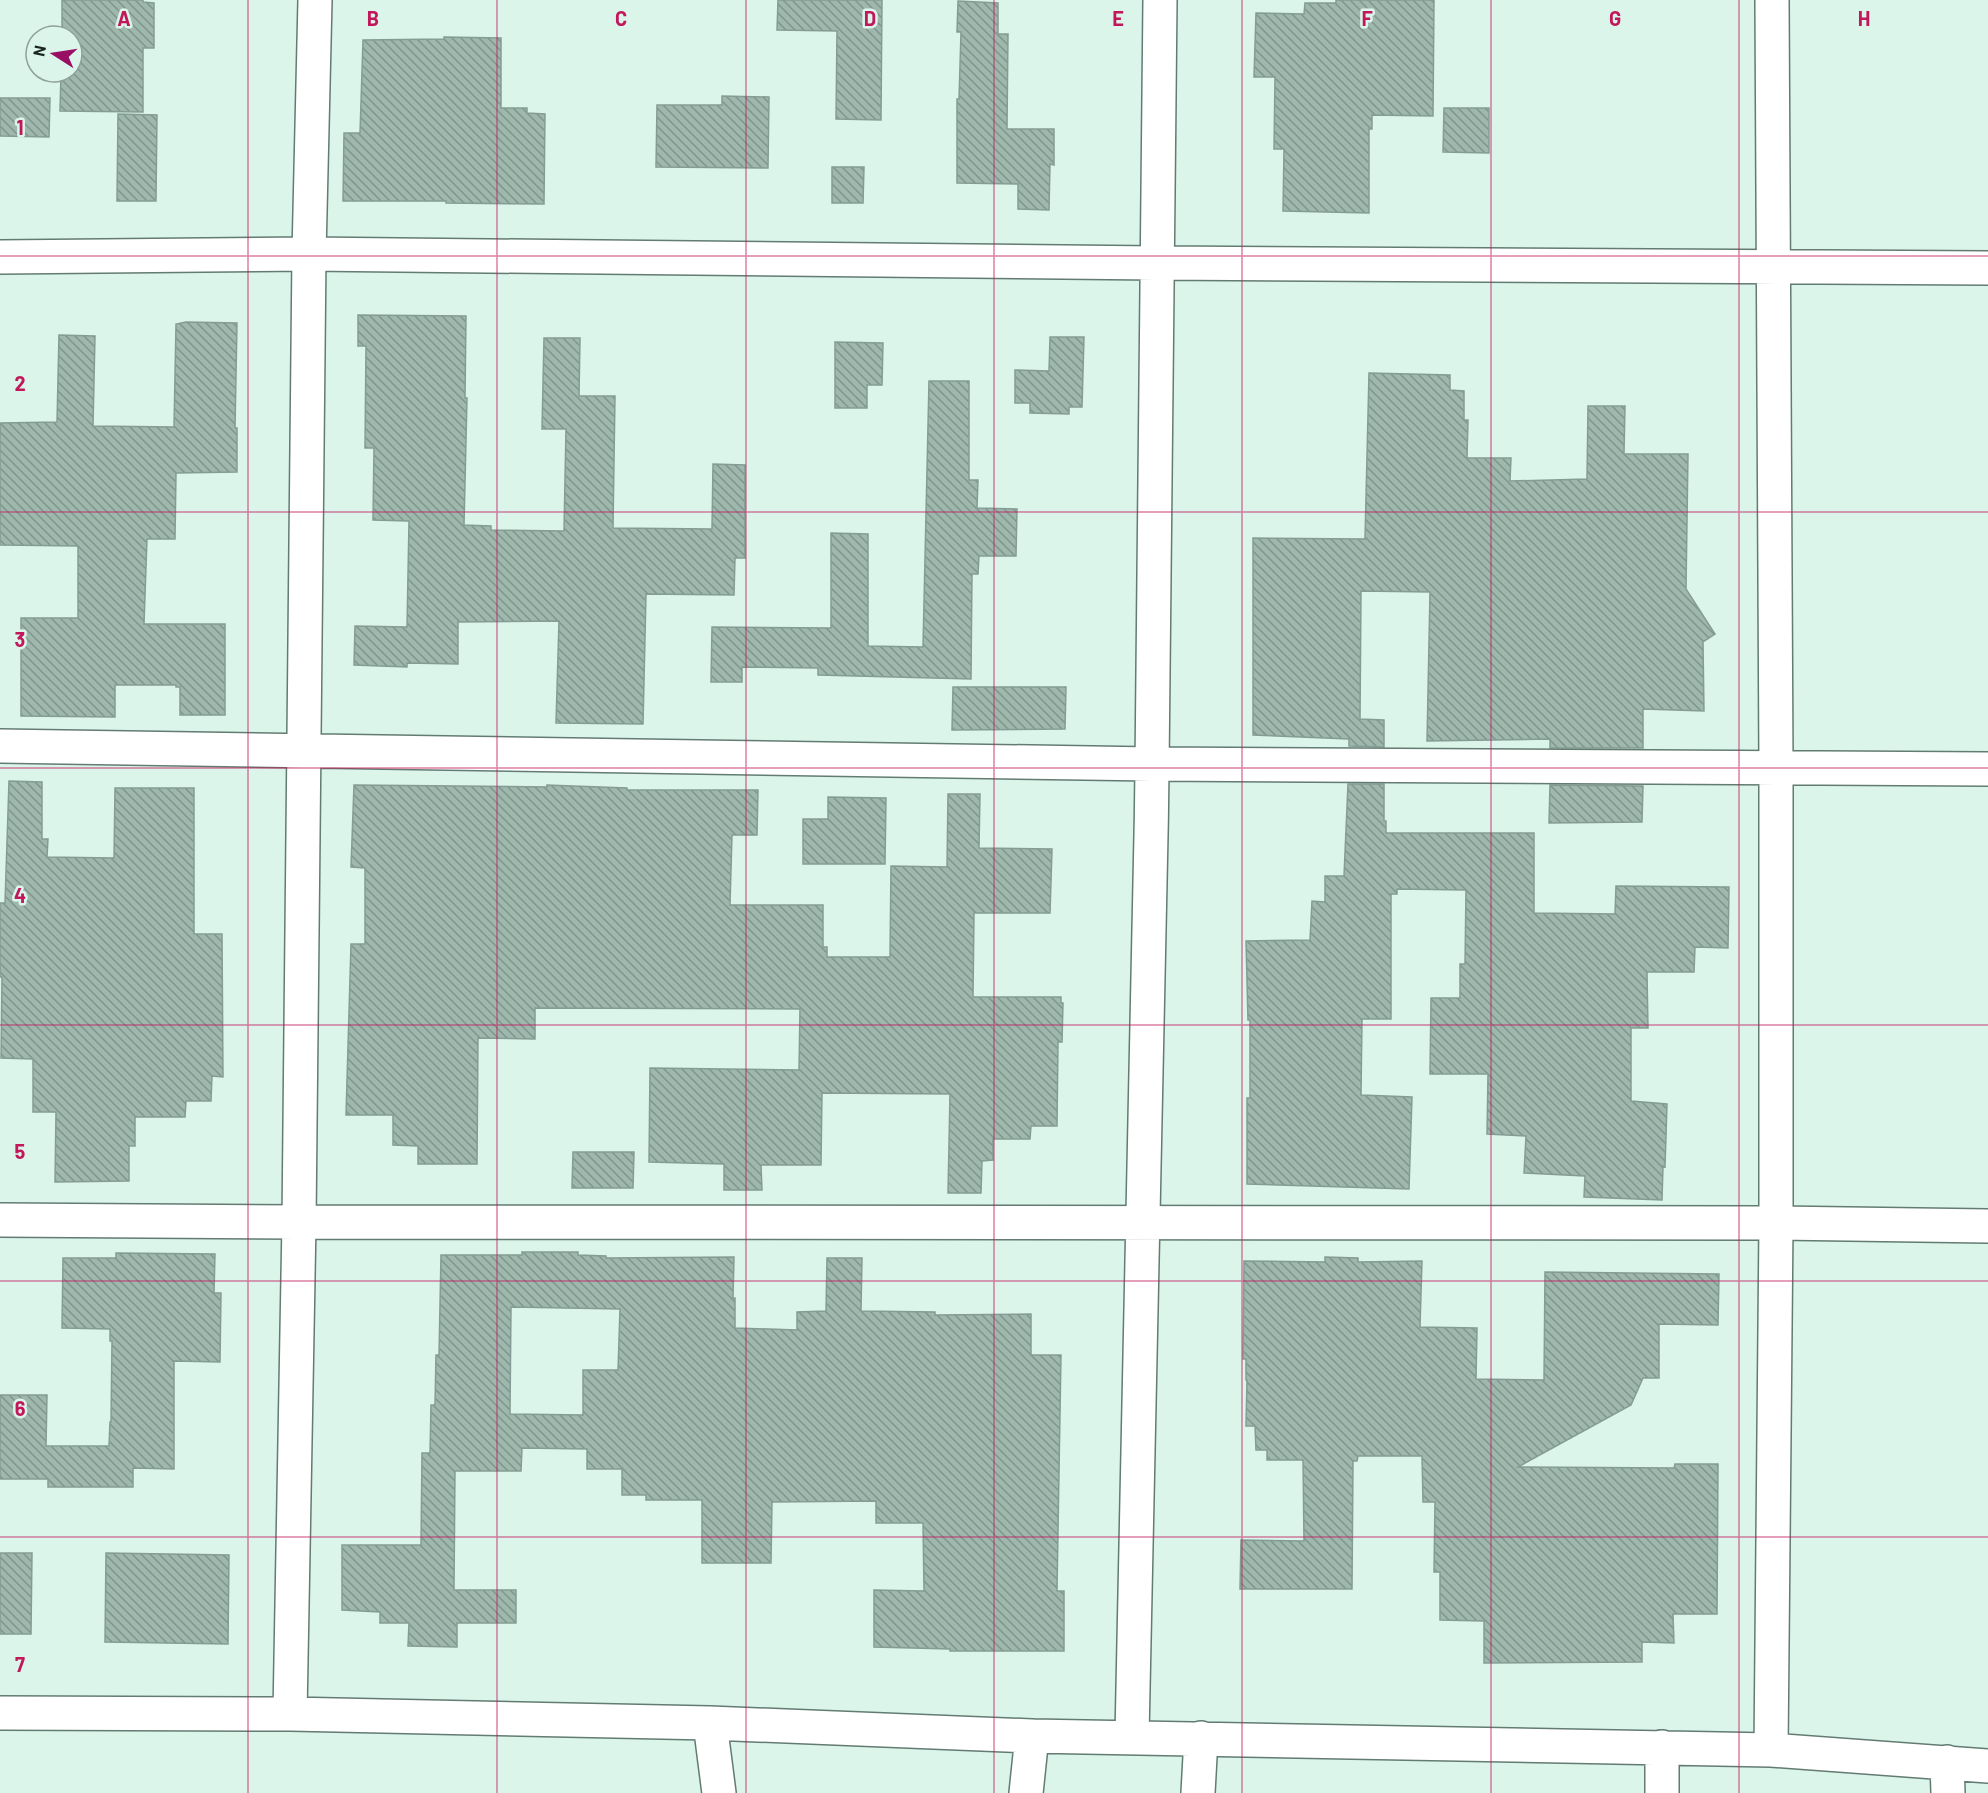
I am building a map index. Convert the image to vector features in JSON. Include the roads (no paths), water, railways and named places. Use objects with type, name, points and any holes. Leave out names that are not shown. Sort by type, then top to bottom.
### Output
[{"type":"street","points":[[290,1714],[299,1222],[309,254],[315,0]]},
{"type":"street","points":[[1132,1737],[1145,1222],[1160,0]]},
{"type":"street","points":[[1771,1750],[1776,1223],[1772,0]]},
{"type":"street","points":[[0,257],[309,254],[1156,263],[1988,268]]},
{"type":"street","points":[[0,746],[1152,764],[1988,769]]},
{"type":"street","points":[[0,1220],[1776,1223],[1988,1226]]},
{"type":"street","points":[[0,1713],[290,1714],[710,1723],[1032,1736],[1771,1750],[1947,1778],[1986,1763]]},
{"type":"street","points":[[710,1723],[719,1793]]},
{"type":"street","points":[[1026,1793],[1032,1736]]},
{"type":"street","points":[[1198,1793],[1201,1738]]},
{"type":"street","points":[[1662,1747],[1662,1793]]}]
